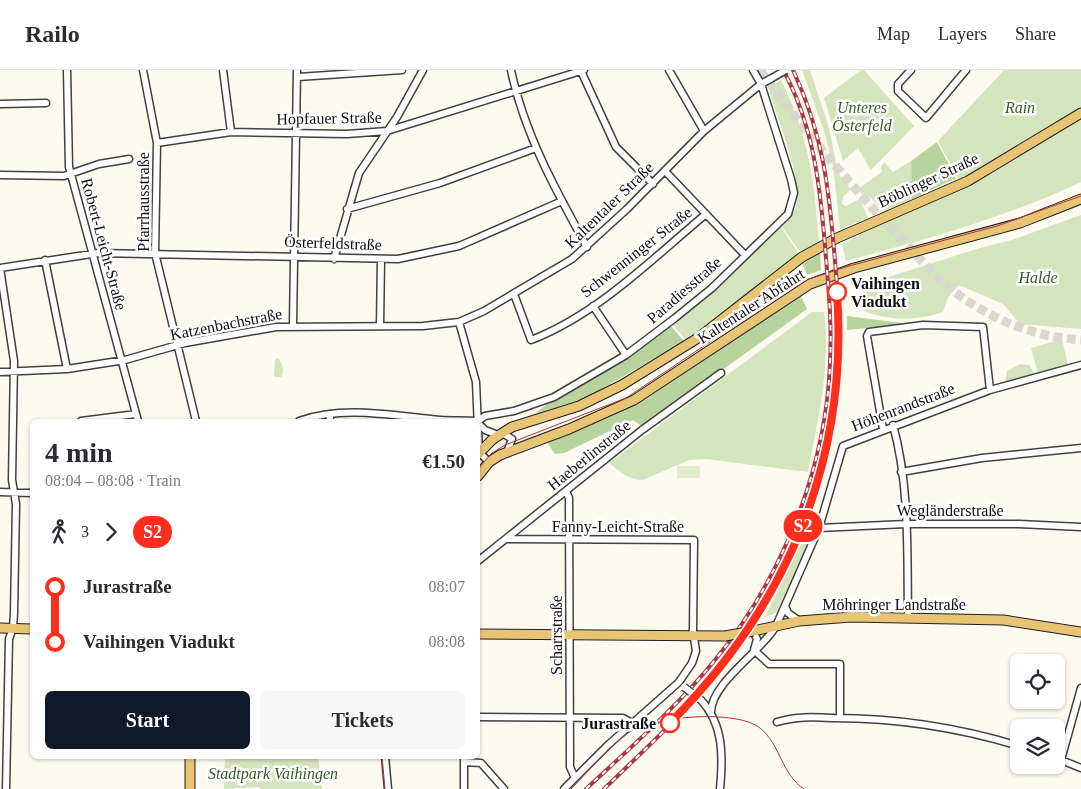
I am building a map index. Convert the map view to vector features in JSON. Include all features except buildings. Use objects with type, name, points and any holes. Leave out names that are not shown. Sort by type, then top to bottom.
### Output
[{"type":"main road","name":"Böblinger Straße","points":[[480,451],[500,434],[523,423],[579,406],[622,385],[705,332],[794,262],[837,238],[968,181],[1081,113]]},
{"type":"main road","name":"Kaltentaler Abfahrt","points":[[489,462],[507,452],[569,429],[634,400],[810,284],[854,268],[1020,223],[1081,199]]},
{"type":"main road","points":[[480,473],[489,462]]},
{"type":"main road","name":"Möhringer Landstraße","points":[[480,634],[708,637],[757,633],[776,626],[799,621],[851,617],[1003,620],[1081,632]]},
{"type":"main road","points":[[0,628],[30,629]]},
{"type":"main road","points":[[190,759],[190,789]]},
{"type":"street","name":"Robert-Leicht-Straße","points":[[67,70],[68,160],[94,254],[120,361],[137,419]]},
{"type":"street","name":"Pfarrhausstraße","points":[[143,70],[157,143],[155,253],[196,419]]},
{"type":"street","points":[[222,70],[231,132]]},
{"type":"street","points":[[293,325],[298,73],[402,70]]},
{"type":"street","points":[[334,259],[347,208],[359,173],[397,117],[423,71],[415,70]]},
{"type":"street","points":[[511,70],[515,92],[536,148],[587,247]]},
{"type":"street","points":[[669,70],[704,131]]},
{"type":"street","name":"Paradiesstraße","points":[[480,420],[485,416],[514,411],[554,397],[626,355],[712,288],[744,254],[788,214],[794,192],[786,159],[760,84],[753,70]]},
{"type":"street","name":"Kaltentaler Straße","points":[[459,322],[514,294],[572,259],[653,184],[704,131],[760,84],[786,70]]},
{"type":"street","points":[[911,70],[898,84],[898,91],[926,118],[966,70]]},
{"type":"street","points":[[582,71],[616,147],[653,184]]},
{"type":"street","name":"Hopfauer Straße","points":[[157,143],[231,132],[297,134],[387,132],[582,71]]},
{"type":"street","points":[[0,104],[46,103]]},
{"type":"street","points":[[397,117],[406,125]]},
{"type":"street","points":[[347,208],[440,183],[536,148]]},
{"type":"street","points":[[0,175],[64,176],[99,164],[129,159]]},
{"type":"street","points":[[665,171],[744,254]]},
{"type":"street","name":"Österfeldstraße","points":[[0,268],[94,254],[155,253],[294,256],[334,259],[382,259],[421,256],[459,246],[562,201]]},
{"type":"street","name":"Schwenninger Straße","points":[[514,294],[531,340],[593,306],[706,214]]},
{"type":"street","points":[[380,326],[382,259]]},
{"type":"street","points":[[45,260],[67,369]]},
{"type":"street","points":[[0,268],[12,339],[14,373],[13,492],[16,504],[13,628],[9,639],[6,789]]},
{"type":"street","points":[[593,306],[626,355]]},
{"type":"street","points":[[459,322],[476,382],[478,419]]},
{"type":"street","name":"Katzenbachstraße","points":[[0,372],[14,373],[67,369],[120,361],[230,334],[293,325],[443,325],[459,322]]},
{"type":"street","points":[[883,429],[867,336],[869,332],[923,325],[983,327],[990,390]]},
{"type":"street","name":"Höhenrandstraße","points":[[713,699],[754,650],[769,639],[776,626],[819,528],[840,449],[846,444],[893,425],[990,390],[1081,365]]},
{"type":"street","name":"Haeberlinstraße","points":[[480,559],[642,430],[721,373]]},
{"type":"street","points":[[100,419],[136,414]]},
{"type":"street","points":[[309,419],[330,414],[385,414],[432,419]]},
{"type":"street","points":[[330,414],[330,419]]},
{"type":"street","points":[[480,424],[485,430],[512,439],[507,452]]},
{"type":"street","points":[[893,425],[901,472],[906,524],[908,617]]},
{"type":"street","points":[[901,472],[982,458],[1081,448]]},
{"type":"street","points":[[480,455],[489,462]]},
{"type":"street","name":"Scharrstraße","points":[[566,491],[569,498],[570,539],[570,767],[575,778]]},
{"type":"street","points":[[0,492],[30,492]]},
{"type":"street","name":"Wegländerstraße","points":[[819,528],[906,524],[1019,524],[1081,528]]},
{"type":"street","name":"Fanny-Leicht-Straße","points":[[506,539],[694,540],[695,656],[681,684],[632,723],[564,789]]},
{"type":"street","points":[[785,606],[793,618],[799,621]]},
{"type":"street","points":[[757,633],[754,650],[769,664],[840,664],[840,718]]},
{"type":"street","points":[[681,684],[701,700],[711,712],[721,742],[720,789]]},
{"type":"street","points":[[1065,740],[1081,688]]},
{"type":"street","points":[[701,700],[713,699],[711,712]]},
{"type":"street","points":[[0,717],[8,717]]},
{"type":"street","points":[[480,717],[623,718],[632,723]]},
{"type":"street","points":[[777,722],[794,717],[898,722],[951,729],[1010,744]]},
{"type":"street","points":[[385,759],[388,789]]},
{"type":"street","points":[[464,789],[464,759],[481,763],[504,789]]},
{"type":"street","points":[[1065,761],[1081,768]]},
{"type":"green space","points":[[802,70],[810,70],[829,128],[838,173],[851,189],[843,197],[842,204],[846,206],[860,199],[868,218],[840,229],[833,166],[824,131]]},
{"type":"green space","name":"Unteres Österfeld","points":[[861,70],[864,70],[914,126],[871,170],[858,148],[843,161],[824,98]]},
{"type":"green space","name":"Rain","points":[[1004,70],[1081,70],[1081,182],[995,217],[936,236],[846,261],[842,244],[961,184],[938,141]]},
{"type":"green space","points":[[781,80],[791,102],[804,141],[815,199],[819,243],[801,253],[782,227],[794,211],[797,201],[797,187],[790,153],[770,93],[771,85]]},
{"type":"green space","points":[[937,142],[956,178],[912,199],[911,161]]},
{"type":"green space","points":[[911,161],[912,199],[884,211],[870,197],[864,197],[858,189],[882,172],[881,167],[884,162],[893,172]]},
{"type":"green space","name":"Halde","points":[[1081,215],[1081,329],[1020,324],[1003,304],[959,285],[948,297],[943,312],[934,315],[913,318],[891,318],[862,310],[863,285],[983,247],[1012,240]]},
{"type":"green space","points":[[781,227],[799,254],[738,303],[686,340],[672,324]]},
{"type":"green space","points":[[820,253],[821,270],[807,275],[802,263]]},
{"type":"green space","points":[[801,296],[807,309],[643,427],[633,420],[564,453],[555,454],[547,442],[623,410]]},
{"type":"green space","points":[[812,312],[824,312],[826,352],[819,412],[808,472],[706,459],[689,460],[643,480],[638,480],[629,477],[609,463]]},
{"type":"green space","points":[[847,316],[910,324],[847,330]]},
{"type":"green space","points":[[670,325],[684,341],[586,398],[535,414],[551,402],[615,365]]},
{"type":"green space","points":[[1062,339],[1068,365],[1038,373],[1031,348]]},
{"type":"green space","points":[[278,358],[283,372],[281,377],[274,376],[275,360]]},
{"type":"green space","points":[[1020,364],[1029,365],[1035,374],[1005,383],[1007,371]]},
{"type":"green space","points":[[677,466],[700,466],[700,478],[677,478]]},
{"type":"green space","points":[[805,536],[811,538],[776,613],[765,617]]},
{"type":"green space","name":"Stadtpark Vaihingen","points":[[225,759],[318,759],[322,789],[260,789],[259,787],[224,789]]},
{"type":"tunnel","points":[[760,70],[843,174],[923,262],[952,290],[986,312],[1012,325],[1052,336],[1081,340]]},
{"type":"tram line","points":[[480,467],[492,453],[505,445],[626,398],[774,299],[809,279],[849,266],[997,226],[1081,196]]},
{"type":"tram line","points":[[571,789],[598,760],[628,733],[655,722],[694,717],[733,718],[749,722],[760,728],[767,735],[790,776],[804,789]]},
{"type":"tram line","points":[[382,759],[385,789]]},
{"type":"railway","points":[[586,789],[653,727],[685,694],[715,660],[739,628],[761,594],[780,558],[810,482],[820,443],[827,403],[831,350],[829,297],[822,210],[815,161],[803,114],[783,70]]},
{"type":"railway","points":[[604,789],[690,704],[716,674],[764,605],[785,568],[802,529],[816,489],[827,448],[835,407],[840,352],[833,235],[827,187],[818,141],[812,118],[793,70]]},
{"type":"train","name":"S2","points":[[670,723],[717,674],[748,631],[781,575],[807,515],[825,459],[838,383],[840,332],[837,292]]},
{"type":"place","name":"Vaihingen Viadukt","points":[[837,292]]},
{"type":"place","name":"Jurastraße","points":[[670,723]]}]
